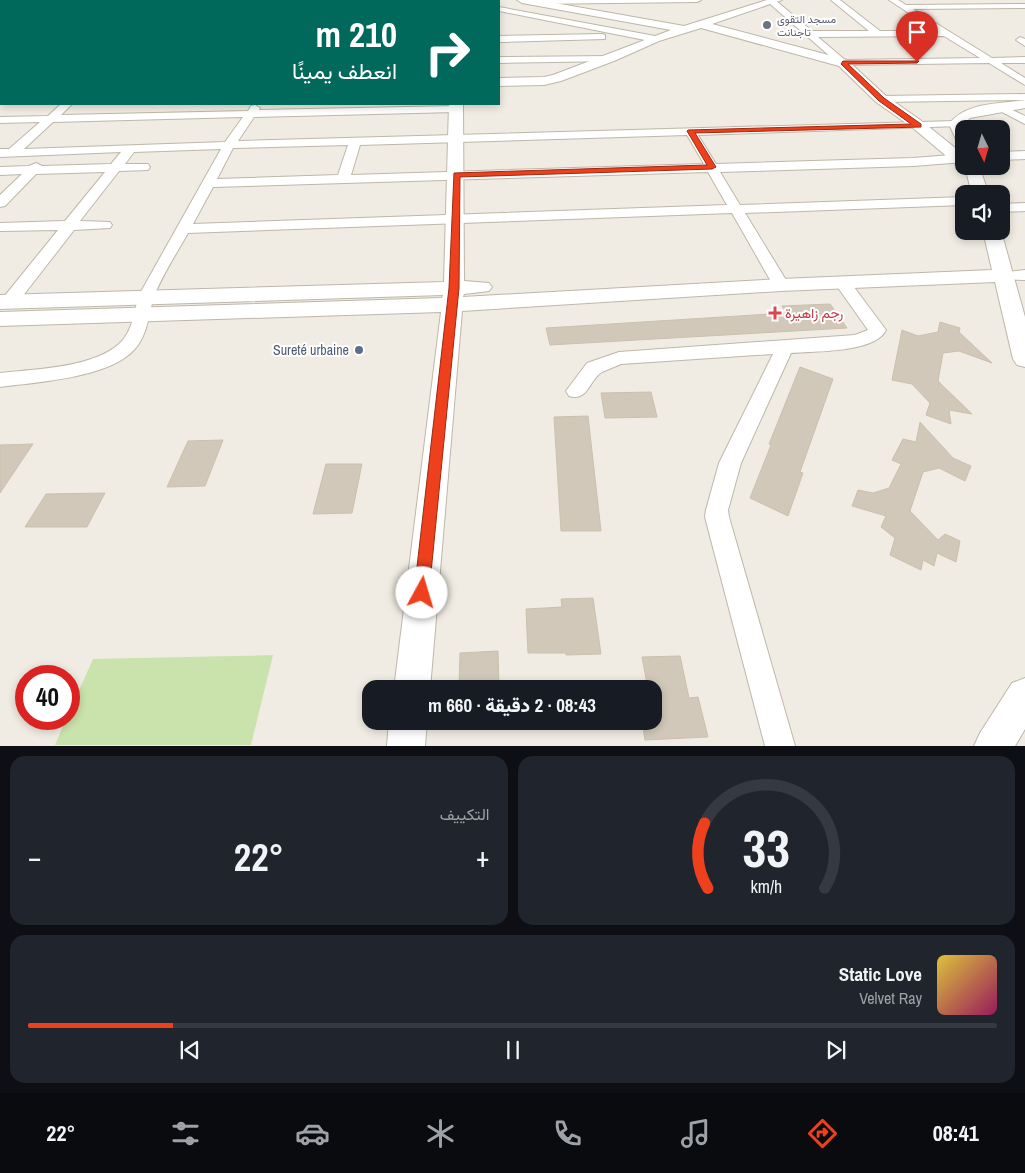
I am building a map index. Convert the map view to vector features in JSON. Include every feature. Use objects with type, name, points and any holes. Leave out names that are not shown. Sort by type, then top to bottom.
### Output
[{"type":"street","points":[[527,1],[697,0]]},
{"type":"street","points":[[835,0],[877,33]]},
{"type":"street","points":[[893,0],[1025,82]]},
{"type":"street","points":[[1012,0],[1025,6]]},
{"type":"street","points":[[527,1],[683,29]]},
{"type":"street","points":[[500,82],[550,80],[683,29],[775,1],[881,99],[955,155]]},
{"type":"street","points":[[904,7],[1025,6]]},
{"type":"street","points":[[967,7],[981,14]]},
{"type":"street","points":[[501,10],[655,39]]},
{"type":"street","points":[[699,24],[843,63],[1025,60]]},
{"type":"street","points":[[812,34],[945,33]]},
{"type":"street","points":[[500,39],[640,36]]},
{"type":"street","points":[[500,60],[610,58]]},
{"type":"street","points":[[881,99],[1025,97]]},
{"type":"street","points":[[960,120],[972,112],[1025,104]]},
{"type":"street","points":[[6,153],[66,105]]},
{"type":"street","points":[[0,120],[254,109],[456,106],[453,297],[413,680]]},
{"type":"street","points":[[1002,108],[1025,121]]},
{"type":"street","points":[[0,380],[84,368],[120,354],[130,344],[144,306],[183,229],[229,145],[254,109]]},
{"type":"street","points":[[6,153],[955,124]]},
{"type":"street","points":[[690,131],[778,279]]},
{"type":"street","points":[[344,178],[355,142]]},
{"type":"street","points":[[3,308],[130,149]]},
{"type":"street","points":[[0,202],[51,152]]},
{"type":"street","points":[[1010,156],[1025,155]]},
{"type":"street","points":[[209,183],[712,167],[913,162],[955,164]]},
{"type":"street","points":[[0,171],[144,167]]},
{"type":"street","points":[[183,229],[955,201]]},
{"type":"street","points":[[1010,208],[1025,207]]},
{"type":"street","points":[[0,227],[105,225]]},
{"type":"street","points":[[994,240],[1025,359]]},
{"type":"street","points":[[778,279],[842,282],[1002,271]]},
{"type":"street","points":[[3,308],[453,297],[778,279],[1002,271],[1025,275]]},
{"type":"street","points":[[576,391],[594,368],[619,358],[857,341],[875,334],[877,330],[874,323],[842,282]]},
{"type":"street","points":[[780,746],[717,517],[730,463],[785,347]]},
{"type":"street","points":[[993,746],[1025,696]]},
{"type":"street","points":[[406,746],[407,730]]},
{"type":"green space","points":[[273,655],[251,745],[55,745],[61,730],[80,730],[80,688],[93,659]]},
{"type":"building","points":[[830,304],[847,328],[550,345],[546,328],[786,313],[782,306]]},
{"type":"building","points":[[940,322],[960,328],[959,332],[992,363],[959,351],[943,353],[938,381],[972,414],[949,410],[951,424],[926,415],[930,403],[912,384],[892,380],[902,330],[918,336],[938,332]]},
{"type":"building","points":[[800,367],[833,379],[800,472],[803,473],[788,516],[750,498],[771,445],[769,444]]},
{"type":"building","points":[[651,392],[657,417],[605,418],[601,393]]},
{"type":"building","points":[[588,416],[601,531],[561,531],[554,417]]},
{"type":"building","points":[[920,422],[953,458],[971,466],[965,481],[939,468],[923,472],[910,511],[938,540],[945,534],[960,541],[956,562],[937,553],[934,566],[923,560],[921,570],[890,555],[895,538],[881,527],[886,516],[852,506],[858,490],[873,493],[889,488],[901,464],[892,460],[903,439],[916,442]]},
{"type":"building","points":[[223,440],[205,486],[167,487],[188,441]]},
{"type":"building","points":[[33,444],[0,493],[0,445]]},
{"type":"building","points":[[326,464],[362,464],[352,513],[313,514]]},
{"type":"building","points":[[105,493],[87,527],[25,527],[46,494]]},
{"type":"building","points":[[593,598],[601,654],[528,653],[526,609],[562,607],[561,599]]},
{"type":"building","points":[[498,651],[499,680],[459,680],[460,653]]},
{"type":"building","points":[[680,656],[689,698],[698,697],[708,737],[645,740],[643,730],[662,730],[662,680],[646,680],[642,657]]},
{"type":"place","name":"مسجد التقوى تاجنانت","points":[[767,25]]},
{"type":"place","name":"رجم زاهيرة","points":[[775,313]]},
{"type":"place","name":"Sureté urbaine","points":[[359,350]]},
{"type":"route","points":[[422,593],[454,288],[456,175],[712,167],[690,131],[918,126],[881,99],[843,63],[917,62]]}]
